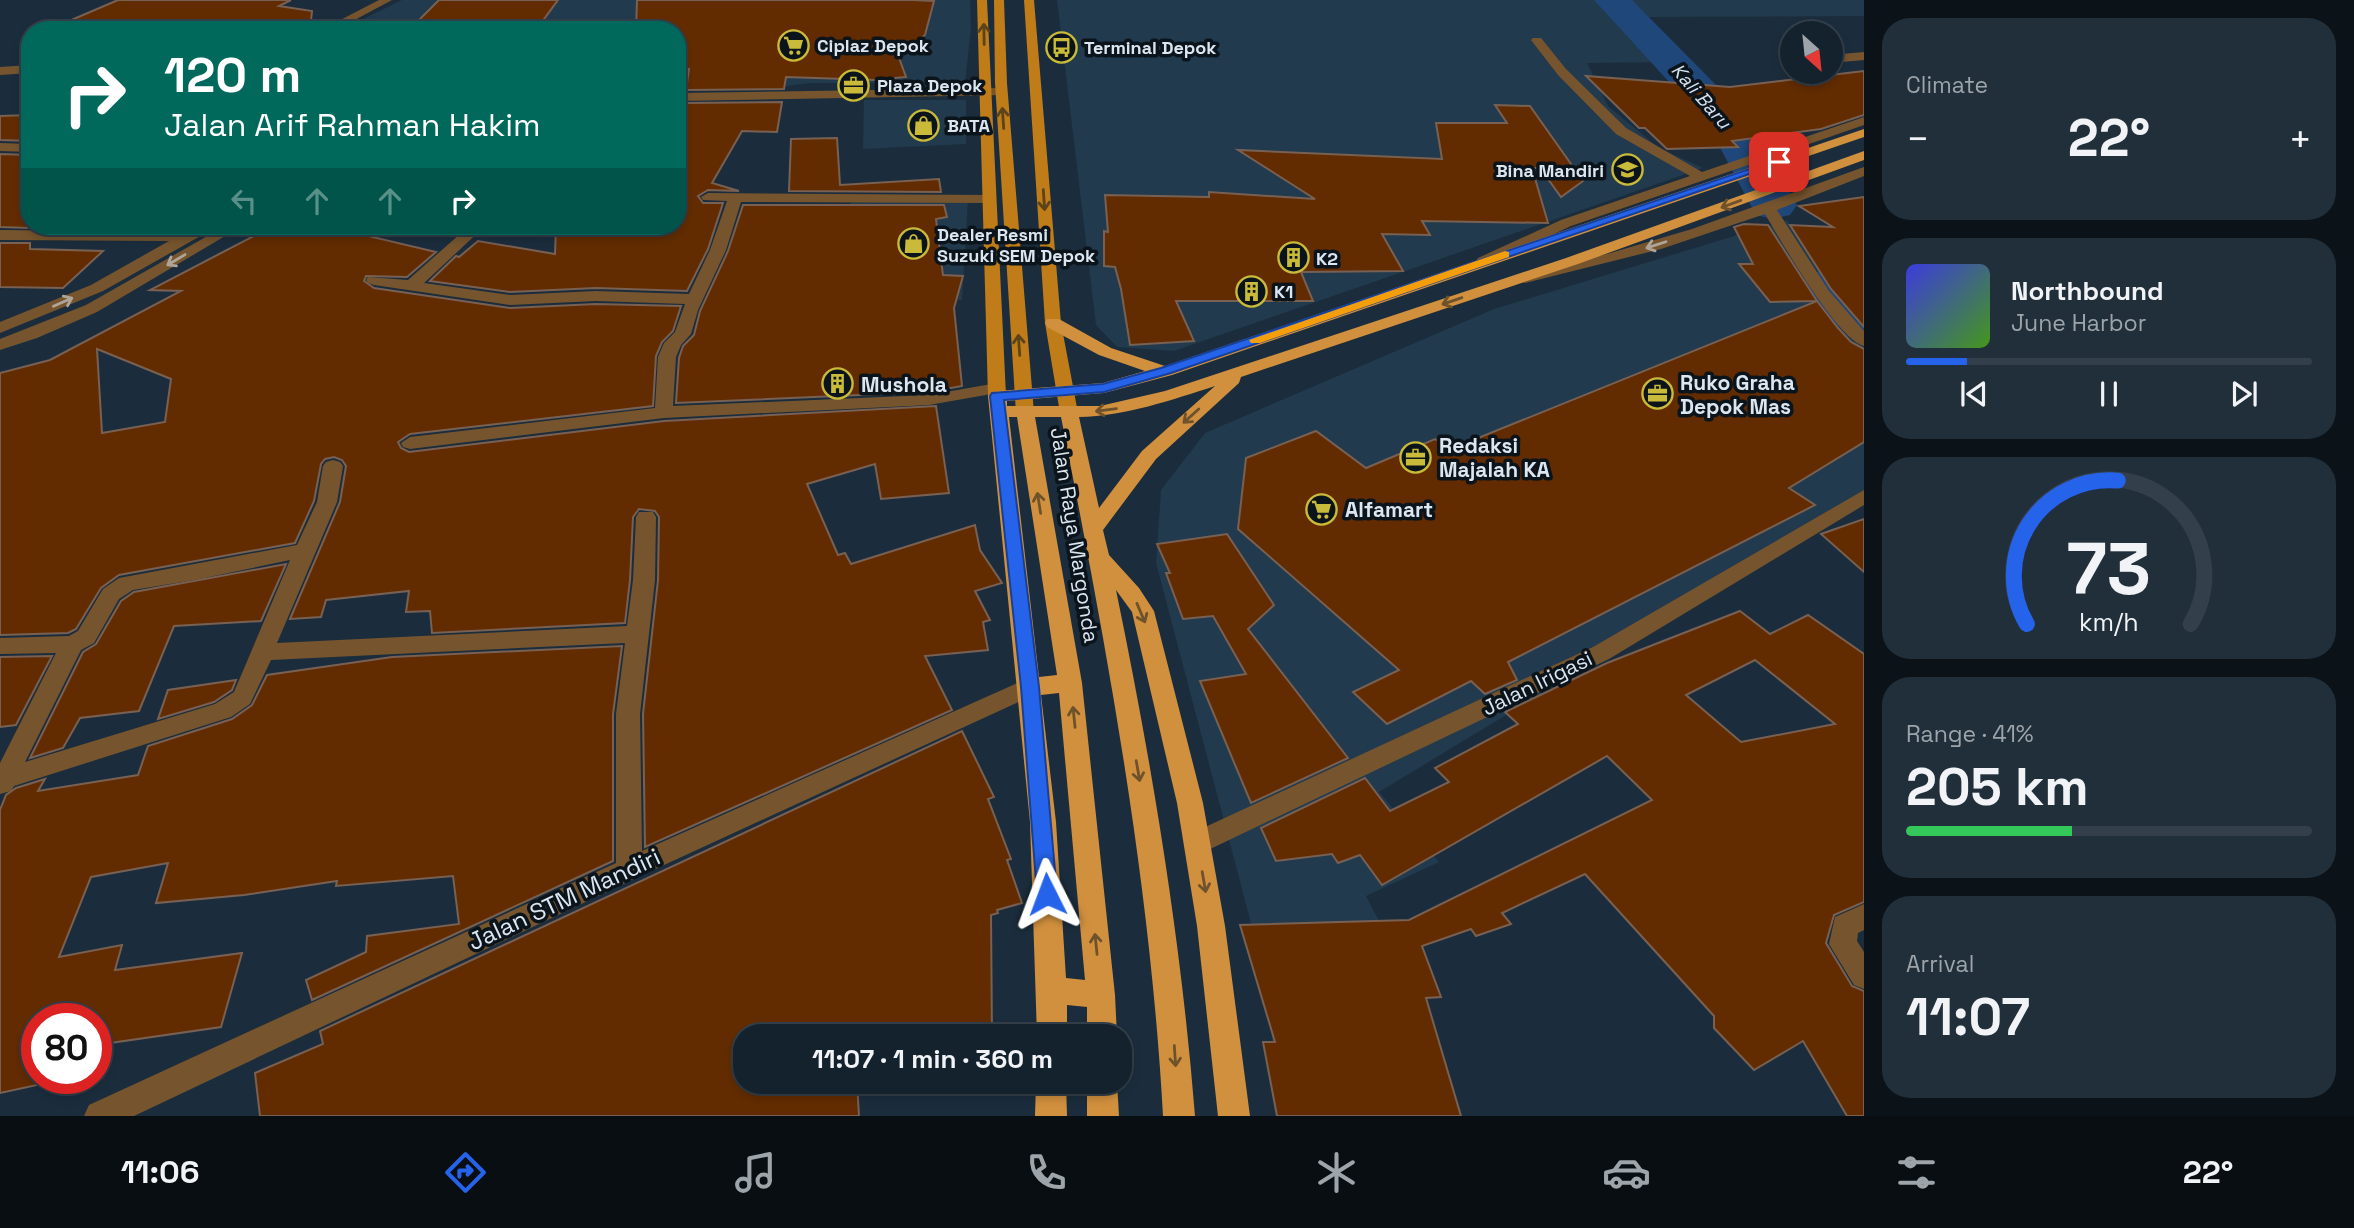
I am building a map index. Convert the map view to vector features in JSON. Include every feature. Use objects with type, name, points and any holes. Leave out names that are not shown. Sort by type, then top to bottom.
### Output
[{"type":"highway","points":[[1024,403],[1065,391],[1104,388],[1166,371],[1864,133]]},
{"type":"highway","points":[[1052,1024],[1043,822],[998,399],[1069,413],[1100,411],[1141,403],[1572,261],[1864,155]]},
{"type":"highway","points":[[1053,323],[1089,347],[1113,358],[1166,371]]},
{"type":"highway","points":[[1093,529],[1149,455],[1242,371]]},
{"type":"highway","name":"Jalan Raya Margonda","points":[[1024,403],[1070,683],[1102,1024]]},
{"type":"highway","name":"Jalan Raya Margonda","points":[[1069,413],[1100,559],[1152,852],[1171,995],[1180,1116]]},
{"type":"highway","name":"Jalan Raya Margonda","points":[[1100,559],[1131,593],[1143,611],[1190,803],[1211,926],[1234,1116]]},
{"type":"highway","points":[[1030,687],[1070,683]]},
{"type":"highway","points":[[1052,990],[1101,995]]},
{"type":"highway","points":[[1051,1094],[1051,1116]]},
{"type":"highway","points":[[1102,1094],[1103,1116]]},
{"type":"main road","points":[[982,0],[998,399]]},
{"type":"main road","name":"Jalan Raya Margonda","points":[[999,0],[1001,88],[1024,403]]},
{"type":"main road","name":"Jalan Raya Margonda","points":[[1029,0],[1053,323],[1069,413]]},
{"type":"street","points":[[345,21],[387,0]]},
{"type":"street","points":[[1537,40],[1562,72],[1621,131],[1700,176]]},
{"type":"street","points":[[1843,58],[1864,56]]},
{"type":"street","points":[[0,71],[21,70]]},
{"type":"street","points":[[686,97],[985,88]]},
{"type":"street","points":[[686,89],[1001,88]]},
{"type":"street","points":[[1484,261],[1566,223],[1864,121]]},
{"type":"street","points":[[0,148],[21,148]]},
{"type":"street","points":[[1516,279],[1626,255],[1769,209],[1864,171]]},
{"type":"street","points":[[708,198],[989,199]]},
{"type":"street","points":[[664,412],[667,357],[673,343],[683,334],[695,299],[718,250],[735,198]]},
{"type":"street","points":[[1769,209],[1805,268],[1842,320],[1864,341]]},
{"type":"street","points":[[0,235],[199,235]]},
{"type":"street","points":[[0,345],[36,333],[111,299],[207,235]]},
{"type":"street","points":[[412,285],[468,235]]},
{"type":"street","points":[[0,328],[97,288],[188,237]]},
{"type":"street","points":[[374,280],[510,300],[596,296],[695,299]]},
{"type":"street","points":[[410,443],[664,412],[998,399]]},
{"type":"street","points":[[1,783],[223,710],[242,698],[253,678],[261,652],[327,502],[333,466]]},
{"type":"street","name":"Jalan Irigasi","points":[[1197,843],[1601,653],[1864,496]]},
{"type":"street","points":[[629,869],[628,714],[644,580],[646,517]]},
{"type":"street","points":[[0,646],[72,644],[86,637],[111,594],[127,583],[195,573],[306,550]]},
{"type":"street","points":[[261,652],[637,634]]},
{"type":"street","points":[[1,783],[72,644]]},
{"type":"street","name":"Jalan STM Mandiri","points":[[100,1116],[629,869],[1030,687]]},
{"type":"street","points":[[1864,916],[1845,926],[1843,944],[1864,976]]},
{"type":"shaded area","points":[[402,0],[970,0],[971,29],[965,83],[810,83],[772,88],[686,86],[686,21],[359,21]]},
{"type":"shaded area","points":[[1057,0],[1864,0],[1864,16],[1646,17],[1679,56],[1677,62],[1587,63],[1608,106],[1659,148],[1703,168],[1174,351],[1117,347],[1096,325]]},
{"type":"shaded area","points":[[864,100],[966,100],[966,144],[863,149]]},
{"type":"shaded area","points":[[968,199],[962,300],[842,301],[851,202]]},
{"type":"shaded area","points":[[1787,220],[1864,336],[1864,498],[1379,792],[1439,862],[1366,896],[1414,988],[1280,1116],[1266,980],[1156,563],[1161,490],[1205,433],[1494,309]]},
{"type":"building","points":[[118,0],[291,0],[279,6],[312,11],[311,21],[69,21]]},
{"type":"building","points":[[439,0],[558,0],[543,21],[418,21]]},
{"type":"building","points":[[637,0],[934,1],[925,35],[898,55],[906,77],[875,80],[786,77],[784,89],[686,90],[689,69],[686,70],[686,21],[636,21]]},
{"type":"building","points":[[1864,71],[1864,115],[1821,129],[1732,141],[1738,147],[1667,149],[1645,128],[1639,128],[1586,76],[1730,87],[1780,81],[1780,84],[1843,84],[1843,74]]},
{"type":"building","points":[[782,102],[777,132],[742,131],[712,183],[739,191],[708,190],[698,196],[703,203],[723,203],[708,249],[687,291],[596,288],[510,292],[430,281],[456,256],[459,257],[478,241],[555,254],[556,235],[686,235],[686,103]]},
{"type":"building","points":[[1495,105],[1530,106],[1583,181],[1561,197],[1540,168],[1532,168],[1548,223],[1422,221],[1430,235],[1382,234],[1403,271],[1301,272],[1313,301],[1176,301],[1194,341],[1130,345],[1115,267],[1104,266],[1104,231],[1108,232],[1105,195],[1209,197],[1209,192],[1315,199],[1238,150],[1442,159],[1436,123],[1507,123]]},
{"type":"building","points":[[21,115],[21,141],[0,140],[0,116]]},
{"type":"building","points":[[837,138],[840,185],[939,179],[941,192],[789,191],[791,139]]},
{"type":"building","points":[[0,154],[21,155],[21,228],[0,227]]},
{"type":"building","points":[[1864,197],[1864,327],[1831,289],[1790,225],[1833,227],[1799,206]]},
{"type":"building","points":[[743,205],[944,205],[947,217],[936,219],[943,275],[963,276],[954,308],[962,386],[929,392],[676,403],[679,358],[683,346],[694,335],[700,311],[728,251]]},
{"type":"building","points":[[1744,224],[1768,225],[1817,301],[1770,302],[1739,264],[1753,264],[1734,227]]},
{"type":"building","points":[[256,235],[370,235],[368,236],[436,252],[407,277],[366,276],[364,281],[374,288],[510,308],[596,304],[681,306],[673,331],[662,342],[656,356],[653,406],[410,434],[398,442],[401,448],[409,452],[664,421],[936,406],[949,493],[881,499],[875,464],[807,484],[838,555],[845,553],[851,564],[975,525],[980,550],[1002,583],[975,591],[990,620],[983,622],[988,650],[925,656],[952,710],[645,847],[643,714],[658,580],[659,517],[655,511],[639,509],[633,517],[625,623],[432,633],[430,611],[406,612],[409,591],[326,600],[321,617],[290,619],[340,502],[346,466],[342,460],[334,457],[325,459],[321,464],[314,501],[295,543],[119,575],[101,588],[76,629],[68,633],[0,635],[0,373],[50,360],[181,291],[150,290]],"holes":[[[97,349],[171,379],[165,422],[102,433]]]},
{"type":"building","points":[[0,243],[30,243],[30,249],[103,251],[63,288],[0,287]]},
{"type":"building","points":[[1817,301],[1851,342],[1864,349],[1864,442],[1789,488],[1815,505],[1508,662],[1517,680],[1485,694],[1471,681],[1387,724],[1353,692],[1399,670],[1238,529],[1246,458],[1316,431],[1366,468],[1435,439],[1451,449]]},
{"type":"building","points":[[1864,519],[1864,572],[1821,534]]},
{"type":"building","points":[[1227,534],[1274,605],[1248,629],[1348,758],[1251,803],[1200,681],[1246,674],[1213,616],[1183,619],[1166,573],[1170,573],[1157,544]]},
{"type":"building","points":[[286,564],[261,621],[174,626],[139,711],[80,718],[63,748],[30,758],[83,652],[96,644],[121,601],[134,592]]},
{"type":"building","points":[[1740,611],[1770,634],[1808,615],[1864,654],[1864,902],[1834,915],[1826,943],[1852,986],[1864,991],[1864,1116],[1847,1116],[1803,1041],[1754,1070],[1714,1028],[1714,1016],[1585,874],[1502,913],[1511,924],[1476,936],[1471,929],[1422,946],[1441,997],[1426,998],[1461,1116],[1277,1116],[1263,1042],[1275,1042],[1240,925],[1409,920],[1652,800],[1607,756],[1382,885],[1360,855],[1338,863],[1332,854],[1276,861],[1261,828],[1365,778],[1390,811],[1449,782],[1435,768],[1518,724],[1505,712],[1607,663]],"holes":[[[1755,660],[1835,724],[1741,742],[1686,695]]]},
{"type":"building","points":[[622,646],[613,714],[613,861],[312,1000],[306,980],[366,952],[367,936],[459,924],[453,876],[336,886],[337,881],[244,895],[156,903],[168,863],[91,877],[59,957],[122,945],[115,970],[242,953],[221,1027],[112,1043],[112,1003],[21,1003],[21,1088],[0,1093],[0,810],[6,795],[16,788],[45,779],[38,791],[138,775],[148,746],[232,719],[252,705],[267,675],[392,657]]},
{"type":"building","points":[[52,656],[16,725],[0,727],[0,657]]},
{"type":"building","points":[[236,680],[232,690],[214,702],[158,719],[168,690]]},
{"type":"building","points":[[962,731],[994,797],[988,799],[1011,859],[1007,860],[1022,903],[997,910],[998,913],[991,915],[992,1024],[733,1024],[733,1094],[858,1094],[859,1116],[260,1116],[255,1073],[323,1044],[320,1031]]},
{"type":"waterway","name":"Kali Baru","points":[[1612,0],[1705,97],[1738,140],[1773,205]]},
{"type":"waterway","name":"Kali Baru","points":[[1825,286],[1864,322]]},
{"type":"slow traffic","points":[[1255,340],[1505,254]]},
{"type":"place","name":"Ciplaz Depok","points":[[794,45]]},
{"type":"place","name":"Terminal Depok","points":[[1061,47]]},
{"type":"place","name":"Plaza Depok","points":[[854,85]]},
{"type":"place","name":"BATA","points":[[924,125]]},
{"type":"place","name":"Bina Mandiri","points":[[1627,170]]},
{"type":"place","name":"Dealer Resmi Suzuki SEM Depok","points":[[914,244]]},
{"type":"place","name":"K2","points":[[1293,258]]},
{"type":"place","name":"K1","points":[[1251,291]]},
{"type":"place","name":"Mushola","points":[[838,384]]},
{"type":"place","name":"Ruko Graha Depok Mas","points":[[1657,394]]},
{"type":"place","name":"Redaksi Majalah KA","points":[[1416,457]]},
{"type":"place","name":"Alfamart","points":[[1322,509]]},
{"type":"route","points":[[1047,894],[1030,687],[997,396],[1104,388],[1166,371],[1779,162]]}]
